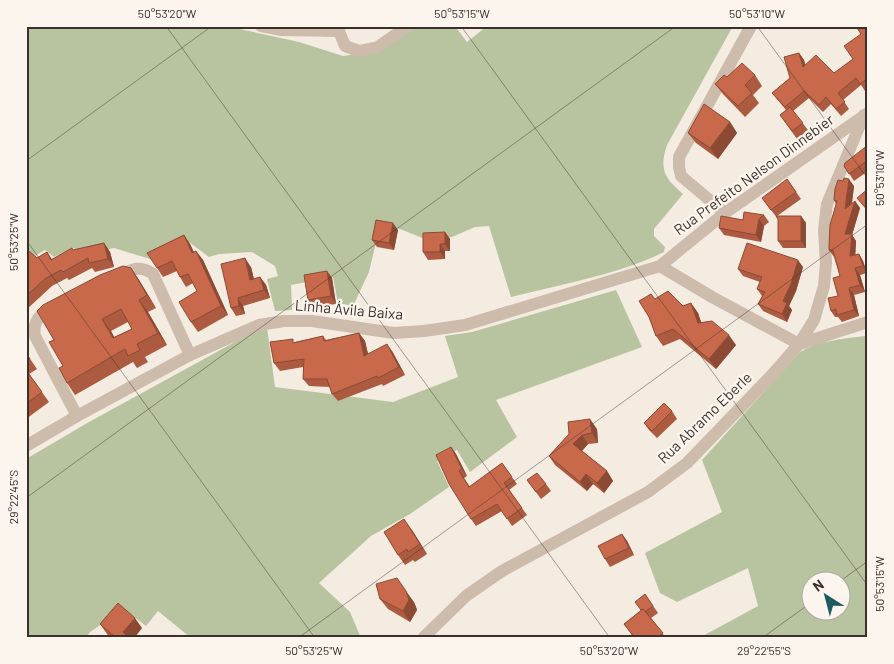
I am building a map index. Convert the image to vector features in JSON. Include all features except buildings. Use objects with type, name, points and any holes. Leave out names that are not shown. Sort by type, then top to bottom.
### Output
[{"type":"street","points":[[261,26],[282,30],[337,28],[345,46],[359,51],[378,47],[408,26]]},
{"type":"street","points":[[725,213],[681,176],[678,167],[679,157],[751,26]]},
{"type":"street","name":"Rua Prefeito Nelson Dinnebier","points":[[660,266],[725,213],[866,114]]},
{"type":"street","name":"Rua Abramo Eberle","points":[[423,638],[466,596],[502,571],[648,492],[687,463],[771,376],[799,344],[814,320],[824,286],[826,263],[824,230],[827,204],[836,178],[866,114]]},
{"type":"street","points":[[660,266],[712,297],[799,344],[868,322]]},
{"type":"street","name":"Linha Ávila Baixa","points":[[26,446],[190,355],[259,325],[284,321],[312,321],[394,333],[465,325],[660,266]]},
{"type":"street","points":[[108,279],[139,268],[146,269],[153,274],[190,355]]},
{"type":"street","points":[[63,300],[51,307],[36,320],[34,327],[35,336],[77,416]]},
{"type":"green space","points":[[26,26],[226,26],[299,42],[343,56],[369,52],[414,26],[455,26],[467,42],[487,26],[733,26],[667,145],[663,161],[665,172],[671,183],[683,194],[654,229],[654,236],[665,247],[664,252],[608,273],[511,297],[489,226],[475,227],[452,237],[425,239],[400,229],[380,225],[369,272],[353,306],[338,303],[333,277],[291,285],[292,310],[275,311],[267,279],[278,276],[275,266],[252,252],[219,254],[209,257],[189,242],[150,259],[114,248],[89,254],[73,248],[54,257],[45,250],[26,265]]},
{"type":"green space","points":[[616,290],[642,347],[496,400],[517,437],[470,472],[457,450],[437,461],[449,487],[410,514],[371,536],[319,583],[350,612],[361,638],[191,638],[158,611],[146,626],[124,609],[90,632],[86,638],[26,638],[26,459],[89,422],[255,331],[267,328],[275,387],[393,402],[458,377],[445,336],[472,332]]},
{"type":"green space","points":[[865,336],[868,347],[867,638],[699,638],[758,606],[748,568],[677,602],[660,593],[645,553],[722,512],[702,460],[800,352],[823,342]]}]
